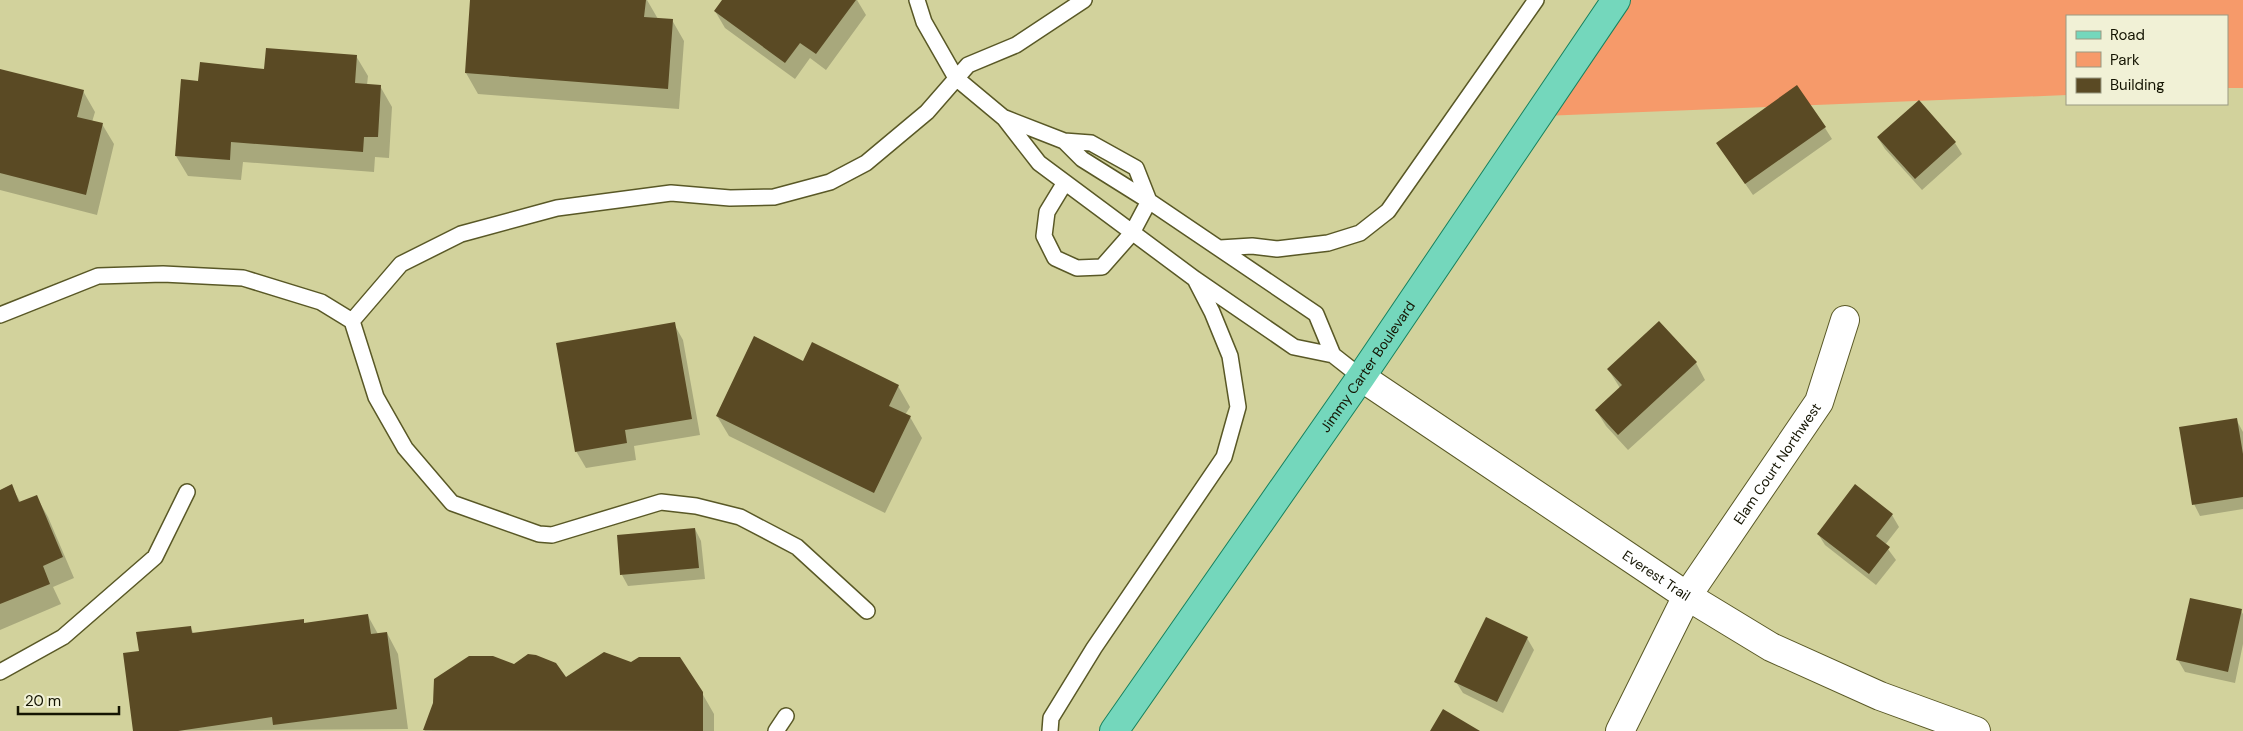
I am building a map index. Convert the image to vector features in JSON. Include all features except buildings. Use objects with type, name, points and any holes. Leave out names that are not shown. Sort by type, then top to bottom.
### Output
[{"type":"main road","name":"Jimmy Carter Boulevard","points":[[1114,731],[1361,377],[1616,0]]},
{"type":"street","name":"Elam Court Northwest","points":[[1620,731],[1687,596],[1819,402],[1846,320]]},
{"type":"street","name":"Everest Trail","points":[[1361,377],[1687,596],[1771,647],[1880,696],[1976,731]]},
{"type":"lane","points":[[917,0],[924,22],[956,78],[1004,118],[1039,163],[1064,184],[1195,280],[1294,347],[1333,355],[1361,377]]},
{"type":"lane","points":[[352,321],[401,264],[461,234],[557,208],[671,194],[730,198],[774,197],[830,182],[866,163],[927,112],[968,65],[1016,45],[1084,0]]},
{"type":"lane","points":[[1220,248],[1252,246],[1277,249],[1328,243],[1360,233],[1381,217],[1399,196],[1536,0]]},
{"type":"lane","points":[[1004,118],[1064,141],[1091,143],[1136,168],[1149,201],[1132,233],[1102,267],[1077,268],[1055,258],[1044,236],[1047,212],[1064,184]]},
{"type":"lane","points":[[1064,141],[1082,159],[1220,248],[1316,314],[1333,355]]},
{"type":"lane","points":[[0,314],[98,276],[163,274],[243,278],[321,302],[352,321],[376,397],[405,448],[452,503],[540,534],[552,535],[661,502],[696,506],[740,517],[797,547],[867,611]]},
{"type":"lane","points":[[1050,731],[1051,718],[1094,648],[1224,456],[1238,407],[1230,356],[1212,312],[1195,280]]},
{"type":"lane","points":[[0,672],[63,637],[155,557],[187,492]]},
{"type":"lane","points":[[776,731],[786,716]]},
{"type":"green space","points":[[1604,0],[2243,0],[2243,88],[2228,88],[2228,15],[2066,15],[2066,95],[1520,117]]}]
